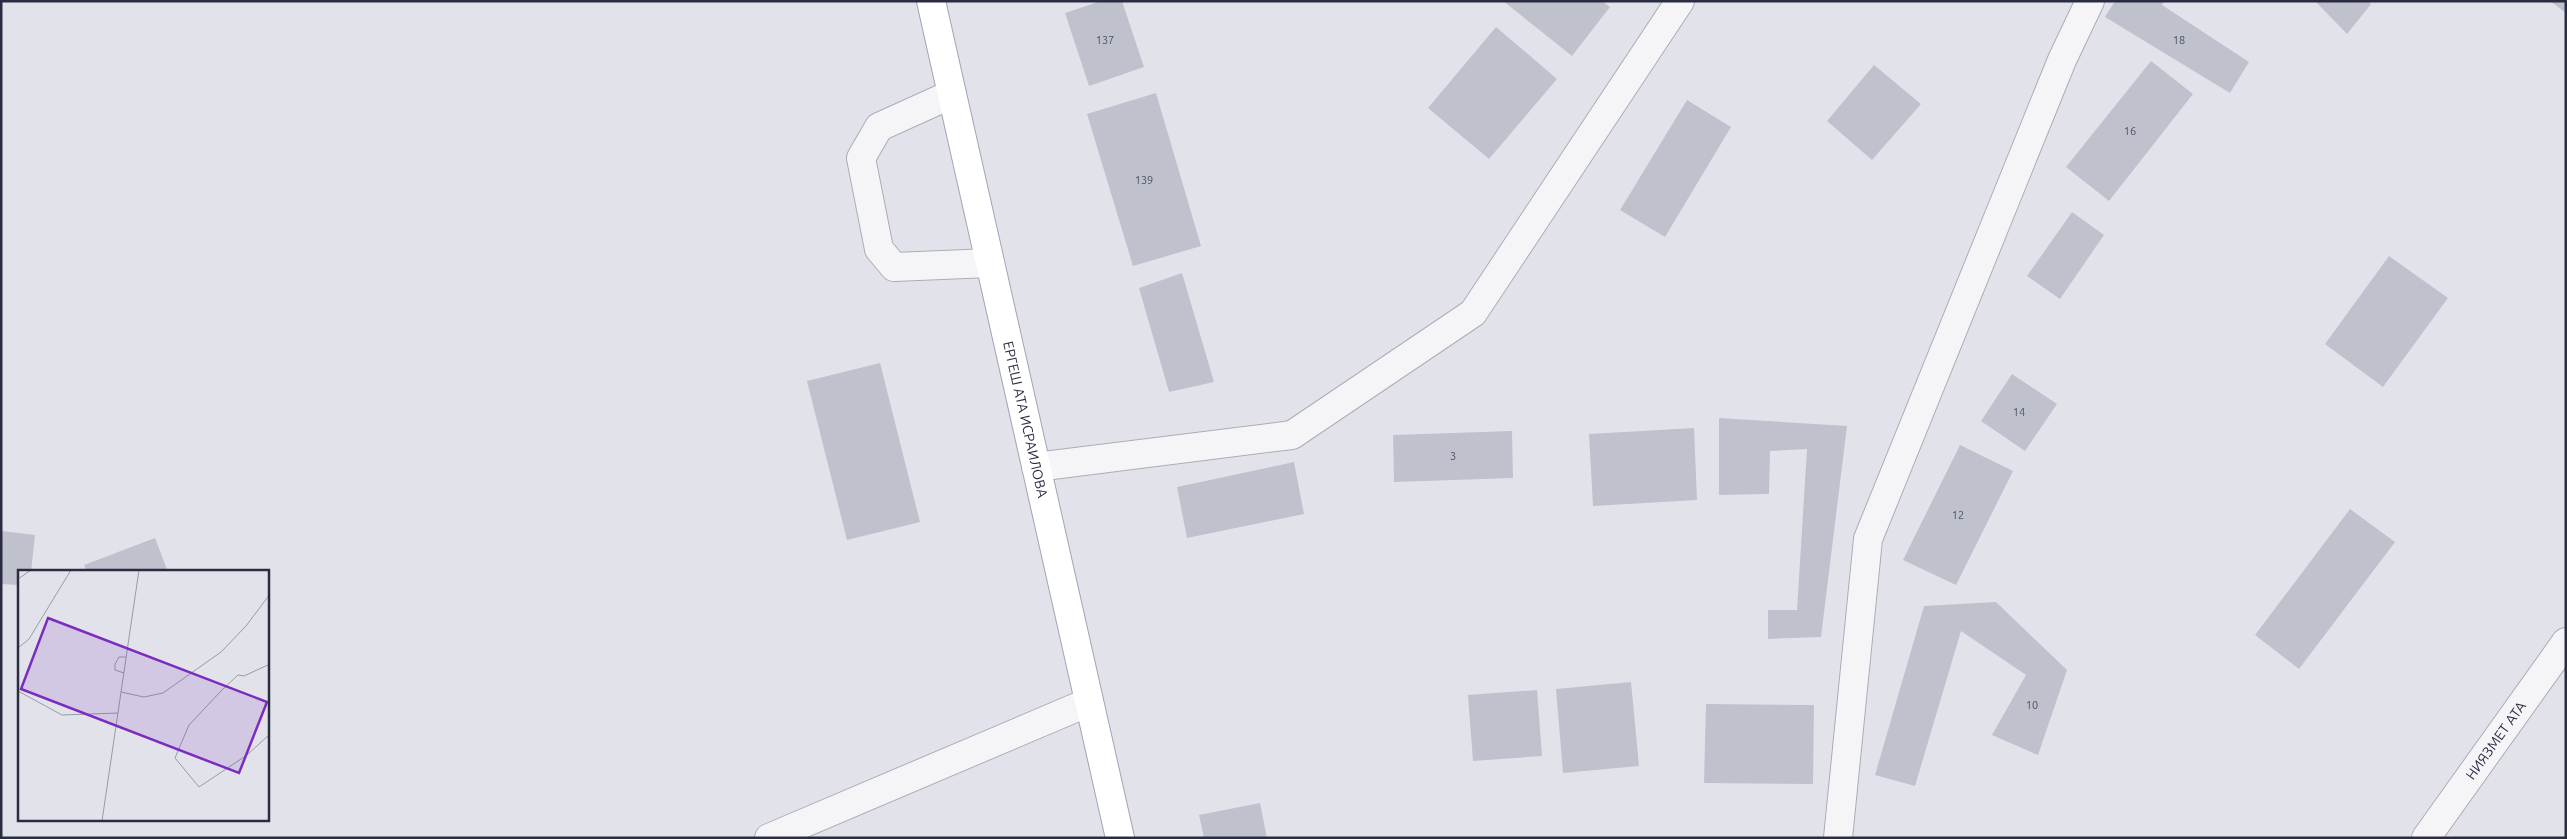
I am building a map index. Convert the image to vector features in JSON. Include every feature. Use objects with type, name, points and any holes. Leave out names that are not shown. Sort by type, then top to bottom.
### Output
[{"type":"main road","name":"ЕРГЕШ АТА ИСРАИЛОВА","points":[[931,1],[1120,838]]},
{"type":"street","points":[[1036,467],[1292,435],[1473,313],[1680,1]]},
{"type":"street","points":[[1838,838],[1868,539],[2062,60],[2090,1]]},
{"type":"street","points":[[952,94],[879,127],[861,158],[868,204],[879,249],[894,266],[990,263]]},
{"type":"street","name":"НИЯЗМЕТ АТА","points":[[2426,838],[2566,642]]},
{"type":"street","points":[[768,838],[1089,702]]},
{"type":"building","points":[[1101,1],[1122,1],[1144,67],[1089,86],[1065,13]]},
{"type":"building","points":[[1503,1],[1602,1],[1610,7],[1572,56]]},
{"type":"building","points":[[2115,1],[2164,1],[2162,5],[2249,62],[2230,93],[2105,17]]},
{"type":"building","points":[[2315,1],[2368,1],[2371,4],[2347,34]]},
{"type":"building","points":[[2550,1],[2566,1],[2566,13]]},
{"type":"building","points":[[1496,27],[1557,79],[1489,159],[1428,108]]},
{"type":"building","points":[[2151,61],[2193,94],[2109,201],[2066,167]]},
{"type":"building","points":[[1874,65],[1921,104],[1872,160],[1827,121]]},
{"type":"building","points":[[1156,93],[1201,246],[1133,266],[1087,114]]},
{"type":"building","points":[[1687,100],[1731,127],[1665,237],[1620,210]]},
{"type":"building","points":[[2072,212],[2104,235],[2060,299],[2027,276]]},
{"type":"building","points":[[2389,256],[2448,298],[2383,387],[2325,344]]},
{"type":"building","points":[[1182,273],[1214,382],[1169,392],[1139,288]]},
{"type":"building","points":[[880,363],[920,522],[847,540],[807,381]]},
{"type":"building","points":[[2012,374],[2057,404],[2025,451],[1981,421]]},
{"type":"building","points":[[1719,418],[1847,426],[1821,637],[1768,639],[1768,610],[1797,610],[1807,449],[1770,451],[1769,494],[1719,495]]},
{"type":"building","points":[[1694,428],[1697,500],[1593,506],[1589,434]]},
{"type":"building","points":[[1512,431],[1513,478],[1394,482],[1393,435]]},
{"type":"building","points":[[1960,445],[2013,471],[1956,585],[1903,560]]},
{"type":"building","points":[[1294,462],[1304,514],[1187,538],[1177,487]]},
{"type":"building","points":[[2350,509],[2395,542],[2299,669],[2255,635]]},
{"type":"building","points":[[1,531],[35,535],[31,570],[18,570],[18,585],[1,584]]},
{"type":"building","points":[[155,538],[167,570],[86,570],[84,565]]},
{"type":"building","points":[[1996,602],[2067,670],[2038,755],[1992,735],[2026,675],[1961,631],[1915,786],[1875,775],[1924,606]]},
{"type":"building","points":[[1631,682],[1639,766],[1563,773],[1556,689]]},
{"type":"building","points":[[1537,690],[1542,756],[1473,761],[1468,695]]},
{"type":"building","points":[[1706,704],[1814,705],[1813,784],[1704,783]]},
{"type":"building","points":[[1260,803],[1267,838],[1204,838],[1199,815]]}]
